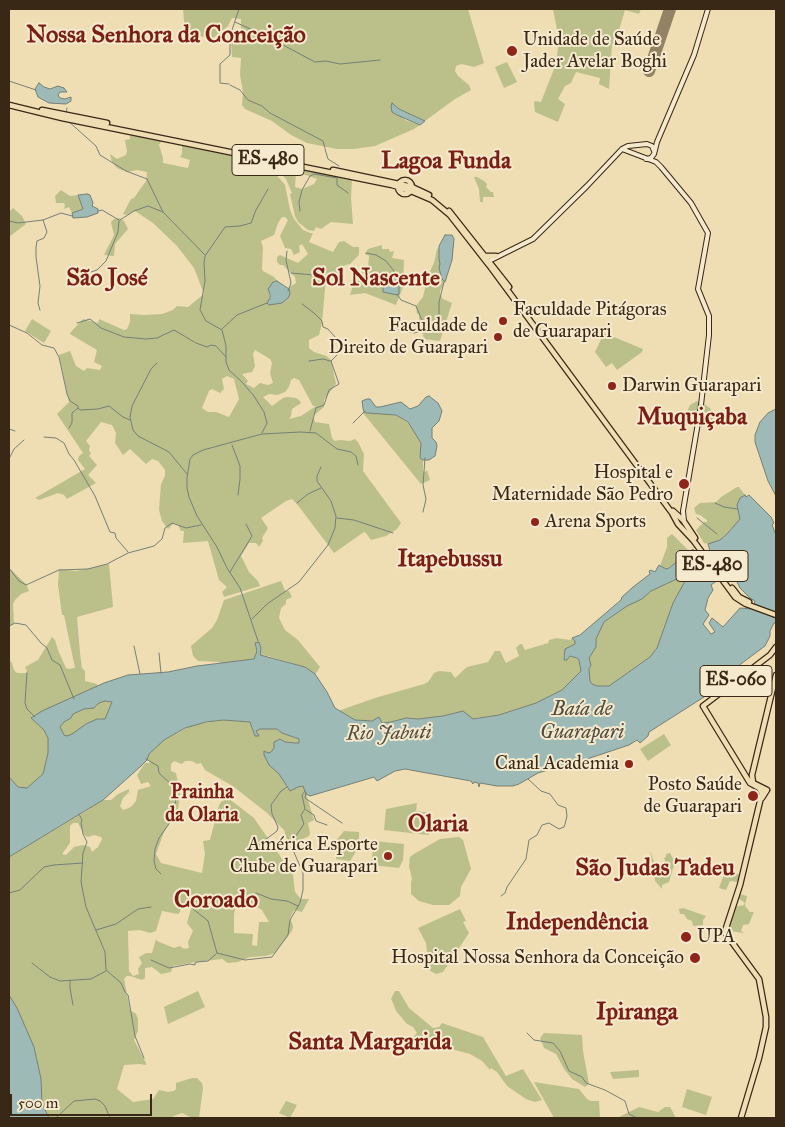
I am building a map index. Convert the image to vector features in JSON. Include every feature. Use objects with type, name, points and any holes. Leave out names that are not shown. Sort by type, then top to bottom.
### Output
[{"type":"main road","points":[[643,158],[649,158],[654,153],[694,55],[708,9]]},
{"type":"main road","name":"ES-480","points":[[9,103],[398,185]]},
{"type":"main road","points":[[643,158],[639,151],[641,146],[654,140],[662,130]]},
{"type":"main road","points":[[610,162],[618,150],[646,144],[652,146],[656,162]]},
{"type":"main road","points":[[623,148],[656,162],[691,203],[708,233],[698,289],[710,316],[710,335],[702,399],[683,511],[686,525]]},
{"type":"main road","points":[[489,262],[496,256],[533,238],[623,148]]},
{"type":"main road","points":[[407,180],[411,183],[412,189],[407,194],[403,194],[399,191],[398,185],[402,181],[407,180]]},
{"type":"main road","name":"ES-480","points":[[412,189],[433,198],[453,214],[489,262]]},
{"type":"main road","name":"ES-480","points":[[412,189],[432,200],[450,216],[489,262],[735,597],[776,613]]},
{"type":"main road","points":[[486,256],[496,256]]},
{"type":"main road","points":[[677,519],[683,511]]},
{"type":"main road","name":"ES-480","points":[[677,519],[686,525],[734,592],[752,605]]},
{"type":"main road","name":"ES-060","points":[[741,1118],[766,1027],[764,1001],[759,979],[725,932],[740,885],[761,799],[767,790],[754,783],[703,706],[774,654],[776,647]]},
{"type":"main road","name":"ES-060","points":[[750,776],[776,675]]},
{"type":"green space","points":[[183,9],[468,9],[484,63],[474,67],[461,64],[456,66],[455,71],[458,76],[469,85],[471,90],[425,121],[399,109],[393,103],[405,120],[420,125],[414,129],[375,146],[337,149],[307,143],[291,135],[272,121],[245,109],[242,105],[241,58],[232,57],[231,40],[232,31],[241,32],[241,19],[232,18],[228,26],[212,39],[185,32]]},
{"type":"green space","points":[[553,9],[641,9],[639,14],[625,10],[615,44],[612,44],[609,89],[599,84],[600,78],[576,72],[571,83],[565,86],[558,99],[565,104],[558,122],[535,112],[534,103],[535,101],[541,102],[556,64],[559,40]]},
{"type":"green space","points":[[507,62],[517,82],[504,88],[495,67]]},
{"type":"green space","points":[[130,133],[162,140],[159,145],[163,163],[188,168],[190,160],[180,157],[182,154],[182,143],[233,153],[245,172],[252,175],[266,173],[277,176],[280,179],[285,185],[290,210],[294,219],[303,230],[313,233],[309,242],[333,252],[339,242],[344,241],[353,247],[359,247],[359,255],[350,264],[345,265],[336,276],[326,278],[322,323],[319,335],[309,340],[309,348],[331,360],[336,384],[324,400],[324,407],[313,416],[315,422],[329,424],[332,438],[335,441],[355,439],[358,442],[364,454],[363,471],[401,523],[397,529],[386,536],[371,540],[364,532],[334,553],[297,504],[292,499],[286,501],[261,518],[268,528],[262,538],[263,541],[259,547],[256,543],[249,543],[241,556],[249,572],[258,581],[260,586],[224,597],[222,592],[227,587],[219,580],[208,541],[183,543],[184,531],[181,531],[178,525],[174,523],[168,529],[162,521],[159,510],[161,484],[165,476],[165,470],[158,461],[152,459],[146,464],[130,449],[123,455],[115,443],[116,433],[112,425],[101,422],[86,441],[90,446],[89,450],[91,453],[89,456],[97,465],[88,475],[96,483],[67,499],[64,495],[58,493],[39,500],[35,498],[85,469],[78,460],[79,456],[83,453],[57,414],[69,402],[59,355],[70,351],[76,366],[84,371],[87,368],[100,370],[102,366],[94,362],[97,350],[70,334],[71,332],[83,319],[98,323],[99,319],[124,330],[127,329],[130,322],[130,314],[162,314],[173,310],[177,306],[188,307],[204,294],[194,268],[177,246],[153,223],[135,211],[126,215],[123,214],[131,199],[134,198],[146,181],[147,172],[137,170],[127,172],[117,168],[112,162],[110,154],[117,159],[126,155],[125,140],[130,139]],"holes":[[[282,217],[288,220],[280,236],[285,248],[291,249],[294,255],[300,252],[299,246],[302,244],[308,254],[298,263],[280,255],[277,257],[277,262],[283,265],[295,277],[296,283],[288,288],[282,303],[270,305],[269,292],[275,281],[277,281],[262,269],[263,247],[261,241],[274,235]],[[255,350],[270,359],[272,363],[270,373],[273,383],[268,385],[260,383],[254,388],[246,384],[248,381],[242,374],[252,372],[255,366],[253,354]],[[227,376],[234,379],[239,399],[229,417],[216,412],[208,412],[202,408],[209,391],[212,389],[220,393],[224,389],[222,379]],[[294,378],[299,380],[313,406],[316,406],[301,416],[289,419],[292,409],[301,403],[300,401],[296,398],[288,397],[283,398],[272,406],[263,397],[269,394],[277,395],[285,392]]]},
{"type":"green space","points":[[241,160],[296,172],[295,187],[302,189],[314,184],[317,179],[303,174],[303,168],[352,178],[353,224],[331,222],[321,229],[316,227],[314,231],[308,230],[298,222],[295,216],[290,194],[292,193],[286,179],[280,173],[268,170],[249,171]]},
{"type":"green space","points":[[474,177],[487,184],[486,187],[493,192],[494,197],[483,197],[483,202],[480,202],[479,189]]},
{"type":"green space","points":[[61,190],[70,196],[78,195],[83,209],[72,213],[69,207],[64,209],[64,203],[56,203],[55,196]]},
{"type":"green space","points":[[13,208],[22,216],[26,224],[9,237],[9,212]]},
{"type":"green space","points":[[119,218],[124,221],[128,229],[115,244],[114,256],[104,255],[114,235],[111,222]]},
{"type":"green space","points":[[382,245],[382,249],[389,249],[390,252],[394,251],[392,258],[404,260],[403,287],[396,305],[365,293],[350,295],[354,282],[357,283],[364,269],[368,268],[369,256],[365,254],[368,249]]},
{"type":"green space","points":[[439,248],[441,264],[439,268],[442,279],[445,282],[440,295],[443,299],[452,303],[440,341],[424,339],[416,306],[423,297],[428,275]]},
{"type":"green space","points":[[32,319],[51,331],[44,343],[25,331]]},
{"type":"green space","points":[[604,333],[643,349],[642,352],[617,370],[612,363],[606,367],[595,352]]},
{"type":"green space","points":[[697,401],[699,403],[694,426],[688,421],[687,412],[690,405]]},
{"type":"green space","points":[[704,404],[710,408],[714,416],[712,421],[701,427],[699,426]]},
{"type":"green space","points":[[364,412],[396,415],[411,425],[421,445],[420,458],[423,460],[423,471],[427,470],[430,480],[421,484]]},
{"type":"green space","points":[[737,487],[745,495],[740,498],[737,505],[741,519],[720,540],[708,544],[704,543],[696,530],[707,520],[696,514],[694,508],[700,503],[716,502]]},
{"type":"green space","points":[[672,534],[689,551],[679,561],[666,569],[661,566],[661,563],[667,547],[667,538]]},
{"type":"green space","points":[[109,564],[113,607],[77,617],[85,681],[97,684],[98,686],[31,718],[47,734],[49,741],[48,753],[43,774],[27,788],[19,787],[9,777],[9,659],[17,673],[28,673],[25,667],[38,660],[52,637],[66,668],[75,668],[64,615],[62,615],[58,585],[59,569],[76,571]]},
{"type":"green space","points":[[9,568],[26,584],[29,591],[21,594],[15,600],[13,604],[14,624],[9,627]]},
{"type":"green space","points":[[681,577],[684,579],[684,583],[673,604],[657,648],[650,657],[609,686],[592,684],[590,681],[589,669],[591,665],[589,658],[596,647],[596,639],[604,622],[627,606],[642,599],[651,591]]},
{"type":"green space","points":[[281,581],[285,591],[289,591],[292,597],[286,600],[286,604],[281,608],[279,618],[285,630],[298,640],[320,667],[315,675],[305,667],[259,655],[261,646],[259,642],[255,646],[257,651],[254,659],[220,664],[220,662],[198,661],[193,656],[191,646],[212,628],[224,600]]},
{"type":"green space","points":[[556,638],[570,640],[572,638],[575,641],[575,645],[565,650],[564,658],[569,658],[570,656],[577,658],[581,671],[562,690],[536,703],[499,715],[472,719],[463,711],[443,716],[418,719],[406,718],[382,723],[374,720],[365,722],[355,720],[338,711],[424,684],[428,682],[434,673],[439,671],[451,672],[455,678],[467,667],[488,662],[495,651],[500,651],[506,663],[519,656],[516,648],[520,644],[522,644],[525,650],[548,643],[549,640]]},
{"type":"green space","points":[[105,701],[112,702],[105,719],[99,718],[72,735],[64,735],[60,727],[73,714],[84,709],[96,707],[99,703]]},
{"type":"green space","points":[[223,720],[250,722],[255,736],[258,735],[256,731],[260,729],[277,729],[282,733],[299,739],[299,743],[285,742],[280,739],[276,741],[273,751],[268,753],[269,765],[279,774],[288,789],[304,787],[314,820],[308,823],[309,836],[292,844],[290,840],[287,840],[284,830],[267,813],[234,787],[205,770],[201,763],[185,761],[182,764],[174,761],[171,764],[171,771],[176,773],[180,793],[178,810],[164,832],[156,854],[161,863],[202,873],[205,854],[203,841],[210,840],[219,805],[228,798],[254,818],[293,875],[295,892],[301,899],[309,899],[302,912],[294,910],[290,918],[293,926],[292,931],[275,953],[250,957],[238,962],[228,963],[222,959],[173,966],[171,972],[161,974],[152,967],[145,968],[145,978],[142,980],[130,976],[124,979],[130,1010],[136,1014],[138,1019],[138,1031],[134,1040],[146,1065],[124,1065],[117,1089],[133,1102],[153,1099],[159,1090],[174,1091],[176,1083],[197,1078],[202,1083],[203,1088],[199,1118],[190,1117],[182,1113],[169,1118],[49,1118],[42,1103],[41,1079],[34,1047],[17,1008],[9,995],[9,857],[94,805],[103,800],[111,800],[129,789],[120,806],[123,810],[131,807],[136,801],[138,790],[151,786],[148,782],[141,784],[137,775],[145,763],[150,763],[147,760],[149,754],[159,743],[192,725]],"holes":[[[73,823],[78,823],[84,835],[88,837],[94,835],[101,837],[102,839],[98,847],[92,852],[90,847],[83,845],[74,847],[66,855],[62,854],[70,843],[70,826]],[[237,901],[248,902],[262,910],[269,922],[259,922],[257,946],[252,945],[253,934],[234,933],[234,914]],[[181,903],[192,905],[187,923],[193,931],[188,942],[189,948],[184,949],[180,946],[174,948],[156,939],[152,953],[146,953],[139,957],[142,963],[138,969],[139,974],[133,976],[129,971],[128,931],[140,930],[150,933],[156,931],[162,911],[178,914]]]},
{"type":"green space","points":[[664,734],[671,745],[648,761],[640,749]]},
{"type":"green space","points":[[417,803],[416,811],[432,813],[431,833],[428,835],[384,830],[386,809]]},
{"type":"green space","points":[[344,831],[359,832],[359,847],[350,861],[336,859],[336,852],[327,851]]},
{"type":"green space","points":[[459,837],[463,840],[471,869],[461,887],[460,896],[449,905],[433,905],[419,901],[411,894],[410,857],[440,839]]},
{"type":"green space","name":"América Esporte Clube de Guarapari","points":[[374,841],[404,844],[403,860],[399,868],[371,865]]},
{"type":"green space","points":[[650,851],[656,867],[666,864],[664,858],[666,854],[670,853],[675,862],[669,882],[662,885],[662,889],[655,881]]},
{"type":"green space","points":[[726,869],[740,875],[738,882],[730,881],[726,890],[719,888]]},
{"type":"green space","points":[[740,894],[747,896],[745,906],[750,912],[754,912],[749,924],[743,925],[741,931],[744,933],[730,931],[734,907],[744,905],[745,903],[738,898]]},
{"type":"green space","points":[[683,908],[706,916],[703,920],[703,925],[693,926],[692,921],[687,919],[684,914],[680,914],[679,909]]},
{"type":"green space","points":[[460,909],[466,921],[463,922],[469,933],[443,972],[436,974],[429,970],[426,943],[418,928]]},
{"type":"green space","points":[[198,991],[205,1007],[168,1024],[164,1007]]},
{"type":"green space","points":[[395,991],[399,991],[409,1008],[433,1028],[439,1027],[442,1023],[483,1037],[506,1076],[523,1069],[542,1100],[535,1102],[526,1099],[507,1086],[497,1072],[491,1068],[491,1071],[482,1061],[470,1054],[451,1049],[427,1047],[414,1042],[411,1039],[417,1033],[396,1011],[391,999]]},
{"type":"green space","points":[[544,1033],[582,1035],[589,1084],[585,1087],[572,1079],[556,1054],[544,1048],[540,1038]]},
{"type":"green space","points":[[639,1070],[639,1077],[613,1079],[610,1072]]},
{"type":"green space","points":[[534,1082],[579,1089],[587,1099],[599,1101],[600,1118],[554,1118]]},
{"type":"green space","points":[[687,1089],[712,1097],[706,1115],[682,1107]]},
{"type":"green space","points":[[286,1101],[297,1105],[290,1118],[279,1113]]},
{"type":"green space","points":[[639,1107],[658,1112],[665,1107],[670,1107],[676,1118],[617,1118]]},
{"type":"water","points":[[39,83],[50,89],[58,86],[64,88],[67,92],[60,92],[58,95],[60,98],[65,99],[71,97],[71,101],[66,104],[49,103],[38,97],[35,89]]},
{"type":"water","points":[[392,103],[399,109],[425,121],[420,125],[397,115],[392,112]]},
{"type":"water","points":[[78,195],[90,195],[93,203],[92,206],[98,209],[98,213],[87,217],[73,218],[72,213],[83,209]]},
{"type":"water","points":[[445,235],[452,235],[454,239],[452,260],[445,282],[442,279],[439,268],[439,246]]},
{"type":"water","points":[[398,273],[399,278],[399,294],[383,292],[383,288]]},
{"type":"water","points":[[277,281],[289,289],[289,297],[282,303],[269,305],[267,303],[270,298],[268,289],[273,282]]},
{"type":"water","points":[[429,396],[438,403],[442,411],[439,421],[432,428],[432,438],[437,446],[435,456],[429,460],[420,458],[421,443],[408,422],[396,415],[364,412],[362,401],[370,399],[376,407],[401,402],[410,409],[418,406]]},
{"type":"water","points":[[776,409],[776,496],[768,481],[755,442],[755,435],[760,422],[768,413]]},
{"type":"water","name":"Baía de Guarapari","points":[[749,495],[771,517],[774,523],[772,525],[776,535],[776,623],[774,623],[770,631],[770,636],[765,646],[730,672],[726,681],[649,732],[648,736],[640,743],[637,740],[629,745],[578,762],[579,764],[575,765],[574,763],[538,773],[513,786],[480,783],[479,787],[478,783],[474,782],[473,784],[471,781],[405,769],[395,771],[377,781],[374,777],[310,796],[306,794],[303,786],[290,791],[279,774],[269,765],[264,755],[264,751],[271,752],[274,748],[274,742],[280,739],[285,742],[299,743],[299,739],[282,733],[277,729],[260,729],[256,731],[259,736],[255,736],[250,722],[223,720],[206,722],[185,728],[164,740],[149,754],[147,760],[140,767],[103,800],[9,857],[9,777],[18,787],[27,788],[43,774],[48,753],[48,738],[44,730],[31,718],[42,711],[104,683],[128,675],[168,672],[197,666],[254,659],[257,651],[255,643],[259,642],[261,648],[260,655],[305,667],[315,674],[335,708],[355,720],[372,721],[379,717],[382,723],[406,718],[418,719],[443,716],[463,711],[473,719],[499,715],[536,703],[562,690],[581,671],[577,658],[570,656],[567,660],[564,660],[565,649],[575,644],[572,638],[580,635],[621,600],[633,587],[650,574],[649,571],[655,572],[659,565],[666,569],[669,568],[693,549],[718,580],[711,585],[713,590],[708,598],[705,610],[709,615],[703,624],[711,634],[715,632],[709,623],[712,618],[723,627],[740,608],[752,609],[755,601],[722,568],[710,551],[708,544],[720,540],[740,519],[737,505],[740,498]],"holes":[[[681,577],[684,579],[684,583],[673,603],[657,648],[650,657],[609,686],[592,684],[590,681],[589,669],[591,665],[589,658],[596,647],[596,639],[604,622],[627,606],[642,599],[651,591]],[[105,701],[112,702],[105,719],[97,719],[72,734],[64,735],[60,727],[73,714],[84,709],[94,708],[99,703]]]},
{"type":"water","points":[[9,995],[17,1008],[34,1047],[41,1079],[42,1103],[49,1118],[9,1118]]},
{"type":"waterway","points":[[229,84],[220,83],[220,64],[230,55],[230,36],[239,9]]},
{"type":"waterway","points":[[235,22],[315,62],[326,61],[340,64],[380,60]]},
{"type":"waterway","points":[[9,81],[36,90]]},
{"type":"waterway","points":[[230,85],[240,90],[248,100],[323,141],[325,148]]},
{"type":"waterway","points":[[66,114],[67,108]]},
{"type":"waterway","points":[[67,120],[96,146],[100,155],[126,171],[147,179],[163,212],[205,255]]},
{"type":"waterway","points":[[325,149],[328,159],[339,166]]},
{"type":"waterway","points":[[300,211],[299,202],[302,190],[310,176],[314,174],[337,178],[337,185],[348,193]]},
{"type":"waterway","points":[[262,433],[267,423],[264,412],[254,396],[229,370],[226,362],[226,346],[222,330],[206,321],[200,310],[205,281],[205,256],[225,227],[251,223],[268,189]]},
{"type":"waterway","points":[[120,220],[134,211],[148,206],[163,212]]},
{"type":"waterway","points":[[98,211],[102,210],[119,220]]},
{"type":"waterway","points":[[9,221],[18,223],[43,220],[61,213],[72,216]]},
{"type":"waterway","points":[[40,310],[38,303],[40,286],[36,247],[37,241],[44,238],[47,232],[43,220]]},
{"type":"waterway","points":[[91,272],[97,270],[106,261],[118,232],[119,221]]},
{"type":"waterway","points":[[287,251],[286,260],[291,283],[288,291]]},
{"type":"waterway","points":[[366,253],[376,255],[386,261],[394,271],[394,275]]},
{"type":"waterway","points":[[291,273],[313,275]]},
{"type":"waterway","points":[[394,328],[414,333],[429,329],[439,317],[439,302],[444,282]]},
{"type":"waterway","points":[[397,294],[401,300],[416,306],[421,318],[429,329]]},
{"type":"waterway","points":[[222,329],[237,315],[267,303]]},
{"type":"waterway","points":[[302,304],[314,313],[322,321],[323,327],[328,329],[341,342],[338,354],[331,361]]},
{"type":"waterway","points":[[77,323],[90,319],[101,328],[124,337],[146,339],[157,338],[174,330],[196,343],[207,347],[211,345],[216,346],[226,357]]},
{"type":"waterway","points":[[9,325],[27,333],[42,345],[54,348],[59,357],[67,394],[70,401],[78,406],[78,408]]},
{"type":"waterway","points":[[309,361],[323,359],[330,361]]},
{"type":"waterway","points":[[310,431],[316,408],[324,405],[329,390],[339,384],[331,361]]},
{"type":"waterway","points":[[157,363],[151,369],[132,406],[130,417],[133,430],[138,436],[169,452],[187,474]]},
{"type":"waterway","points":[[69,428],[72,423],[72,413],[78,408],[80,410],[98,409],[109,406],[130,420]]},
{"type":"waterway","points":[[353,423],[365,411]]},
{"type":"waterway","points":[[9,429],[15,431]]},
{"type":"waterway","points":[[258,641],[240,588],[197,516],[189,497],[187,478],[190,459],[193,455],[203,450],[262,434],[301,432],[316,433],[337,449],[351,452],[356,456],[358,465]]},
{"type":"waterway","points":[[44,437],[56,438],[64,443],[95,496],[110,532],[115,533],[116,538],[128,552]]},
{"type":"waterway","points":[[9,459],[14,449],[24,440]]},
{"type":"waterway","points":[[232,445],[240,466],[238,495]]},
{"type":"waterway","points":[[423,512],[426,499],[423,485],[425,458]]},
{"type":"waterway","points":[[252,619],[267,604],[299,582],[328,545],[335,528],[336,516],[331,501],[317,481],[321,467]]},
{"type":"waterway","points":[[297,503],[308,494],[321,488]]},
{"type":"waterway","points":[[715,503],[737,509]]},
{"type":"waterway","points":[[337,518],[354,520],[393,533]]},
{"type":"waterway","points":[[697,518],[717,534]]},
{"type":"waterway","points":[[9,568],[19,581],[26,585],[59,570],[88,569],[107,564],[128,553],[154,546],[162,539],[165,528],[172,523],[186,528],[201,525]]},
{"type":"waterway","points":[[230,572],[252,536],[246,524]]},
{"type":"waterway","points":[[9,626],[15,623],[26,625],[47,648],[52,660],[60,665],[74,699]]},
{"type":"waterway","points":[[134,646],[140,674]]},
{"type":"waterway","points":[[159,653],[161,673]]},
{"type":"waterway","points":[[27,672],[25,703],[27,709],[35,717]]},
{"type":"waterway","points":[[146,759],[158,766],[159,773],[172,785],[176,797],[173,818],[159,838],[155,849],[154,861],[156,869],[161,874]]},
{"type":"waterway","points":[[501,896],[505,893],[526,859],[529,840],[537,835],[542,825],[549,823],[559,829],[564,827],[567,816],[566,808],[558,805],[550,794],[541,791],[528,779]]},
{"type":"waterway","points":[[257,846],[277,831],[278,827],[272,814],[271,805],[281,791],[287,787]]},
{"type":"waterway","points":[[217,953],[245,960],[272,957],[288,935],[290,920],[300,903],[303,890],[303,873],[293,850],[293,840],[304,824],[301,815],[305,809],[302,795],[305,791]]},
{"type":"waterway","points":[[306,793],[305,798],[342,823]]},
{"type":"waterway","points":[[306,810],[314,815],[316,821],[327,825]]},
{"type":"waterway","points":[[79,814],[82,820],[83,834],[87,842],[83,853],[81,882],[86,907],[105,952],[106,970],[121,983],[128,995],[135,1036],[144,1058]]},
{"type":"waterway","points":[[9,893],[20,890],[44,867],[83,863]]},
{"type":"waterway","points":[[256,893],[271,899],[287,901],[298,906]]},
{"type":"waterway","points":[[181,902],[186,906]]},
{"type":"waterway","points":[[96,930],[116,924],[138,909],[151,907]]},
{"type":"waterway","points":[[192,908],[208,921],[217,953]]},
{"type":"waterway","points":[[151,960],[169,968],[190,964],[195,965],[197,962],[208,961],[216,954]]},
{"type":"waterway","points":[[32,963],[50,977],[60,981],[91,979],[106,971]]},
{"type":"waterway","points":[[70,980],[73,1005]]},
{"type":"waterway","points":[[527,1033],[534,1040],[553,1043],[560,1051],[569,1071],[582,1077],[586,1083],[605,1090],[625,1101],[629,1114],[637,1118]]},
{"type":"waterway","points":[[56,1118],[74,1101],[95,1099],[105,1106],[110,1118]]},
{"type":"runway","points":[[649,71],[670,9]]},
{"type":"place","name":"Unidade de Saúde Jader Avelar Boghi","points":[[512,51]]},
{"type":"place","name":"Faculdade Pitágoras de Guarapari","points":[[503,321]]},
{"type":"place","name":"Faculdade de Direito de Guarapari","points":[[498,337]]},
{"type":"place","name":"Darwin Guarapari","points":[[612,386]]},
{"type":"place","name":"Hospital e Maternidade São Pedro","points":[[684,484]]},
{"type":"place","name":"Arena Sports","points":[[535,522]]},
{"type":"place","name":"Canal Academia","points":[[629,764]]},
{"type":"place","name":"Posto Saúde de Guarapari","points":[[753,796]]},
{"type":"place","name":"América Esporte Clube de Guarapari","points":[[388,856]]},
{"type":"place","name":"UPA","points":[[686,937]]},
{"type":"place","name":"Hospital Nossa Senhora da Conceição","points":[[695,958]]},
{"type":"district","name":"Nossa Senhora da Conceição","points":[[166,36]]},
{"type":"district","name":"Lagoa Funda","points":[[446,162]]},
{"type":"district","name":"São José","points":[[107,279]]},
{"type":"district","name":"Sol Nascente","points":[[376,279]]},
{"type":"district","name":"Muquiçaba","points":[[692,418]]},
{"type":"district","name":"Itapebussu","points":[[450,560]]},
{"type":"district","name":"Prainha da Olaria","points":[[202,804]]},
{"type":"district","name":"Olaria","points":[[438,825]]},
{"type":"district","name":"São Judas Tadeu","points":[[655,869]]},
{"type":"district","name":"Coroado","points":[[216,901]]},
{"type":"district","name":"Independência","points":[[577,923]]},
{"type":"district","name":"Ipiranga","points":[[637,1013]]},
{"type":"district","name":"Santa Margarida","points":[[370,1043]]},
{"type":"water label","name":"Rio Jabuti","points":[[389,734]]}]
